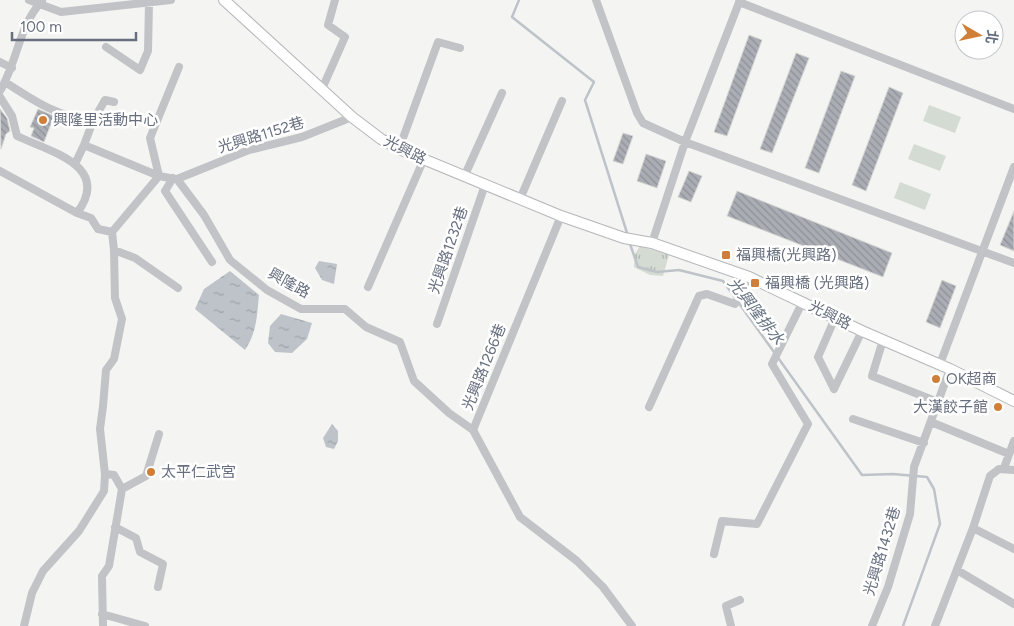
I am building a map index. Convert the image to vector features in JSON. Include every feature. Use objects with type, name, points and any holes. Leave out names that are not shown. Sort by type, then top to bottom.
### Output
[{"type":"main road","name":"光興路","points":[[224,0],[352,117],[381,139],[399,149],[561,216],[624,238],[652,243],[749,277],[803,301],[862,331],[940,364],[1014,401]]},
{"type":"lane","points":[[29,0],[41,1],[61,12],[171,0]]},
{"type":"lane","points":[[322,89],[345,37],[328,26],[335,0]]},
{"type":"lane","points":[[596,0],[637,113],[643,123],[685,142],[1014,263]]},
{"type":"lane","points":[[0,91],[12,68],[31,14],[41,1]]},
{"type":"lane","points":[[652,243],[685,142],[739,1],[1014,108]]},
{"type":"lane","points":[[106,47],[140,70],[148,51],[148,2]]},
{"type":"lane","points":[[399,149],[438,42],[460,48]]},
{"type":"lane","points":[[0,62],[12,68]]},
{"type":"lane","points":[[159,176],[150,138],[179,67]]},
{"type":"lane","points":[[5,82],[40,105],[51,108],[57,114],[93,121]]},
{"type":"lane","points":[[464,177],[502,93]]},
{"type":"lane","points":[[0,97],[12,116],[17,136],[75,164],[84,173],[89,186],[87,196],[77,213]]},
{"type":"lane","points":[[75,164],[93,121],[105,100],[114,102]]},
{"type":"lane","points":[[520,199],[562,101]]},
{"type":"lane","name":"光興路1152巷","points":[[175,179],[249,150],[302,137],[352,117]]},
{"type":"lane","points":[[84,145],[159,176],[175,179],[165,191],[212,262]]},
{"type":"lane","points":[[368,287],[423,160]]},
{"type":"lane","points":[[940,364],[1014,167]]},
{"type":"lane","points":[[0,171],[77,213],[91,218],[98,229],[112,232]]},
{"type":"lane","points":[[24,626],[32,593],[40,578],[79,532],[104,491],[105,474],[100,429],[102,406],[106,370],[114,359],[122,319],[115,298],[112,232],[159,176]]},
{"type":"lane","name":"興隆路","points":[[175,179],[204,215],[230,260],[267,290],[301,309],[345,310],[366,327],[400,342],[414,381],[473,430]]},
{"type":"lane","name":"光興路1232巷","points":[[437,324],[485,186]]},
{"type":"lane","name":"光興路1266巷","points":[[561,216],[473,430],[520,517],[577,561],[603,587],[632,626]]},
{"type":"lane","points":[[114,250],[135,258],[178,288]]},
{"type":"lane","points":[[649,407],[700,296],[707,294],[735,304],[749,277]]},
{"type":"lane","points":[[714,554],[722,521],[757,524],[808,424],[772,364],[803,301]]},
{"type":"lane","points":[[835,318],[818,357],[834,389],[862,331]]},
{"type":"lane","points":[[883,340],[872,376],[938,402]]},
{"type":"lane","name":"光興路1432巷","points":[[872,626],[888,587],[910,514],[914,467],[950,369]]},
{"type":"lane","points":[[853,419],[924,443]]},
{"type":"lane","points":[[931,422],[1009,454]]},
{"type":"lane","points":[[122,489],[146,476],[160,434]]},
{"type":"lane","points":[[1004,468],[1014,441]]},
{"type":"lane","points":[[936,626],[973,528],[990,476],[999,469],[1014,470]]},
{"type":"lane","points":[[103,626],[102,576],[109,566],[122,489],[114,475],[105,474]]},
{"type":"lane","points":[[116,527],[136,538],[140,552],[163,564],[158,587]]},
{"type":"lane","points":[[973,528],[1014,549]]},
{"type":"lane","points":[[957,570],[1014,604]]},
{"type":"lane","points":[[731,626],[726,606],[740,600]]},
{"type":"lane","points":[[102,614],[145,626]]},
{"type":"green space","points":[[929,105],[961,117],[955,133],[923,121]]},
{"type":"green space","points":[[914,144],[946,156],[940,171],[908,159]]},
{"type":"green space","points":[[900,182],[931,194],[925,210],[894,198]]},
{"type":"green space","points":[[640,246],[669,255],[663,276],[650,275],[634,267],[635,254]]},
{"type":"water","points":[[319,261],[337,264],[334,284],[322,280],[315,268]]},
{"type":"water","points":[[230,271],[259,295],[254,330],[245,350],[195,309],[204,289]]},
{"type":"water","points":[[281,314],[312,323],[307,339],[292,353],[275,352],[268,343],[270,326]]},
{"type":"water","points":[[332,424],[338,431],[338,441],[334,449],[326,447],[323,438]]},
{"type":"building","points":[[749,35],[762,40],[727,136],[714,132]]},
{"type":"building","points":[[796,53],[809,58],[772,153],[760,149]]},
{"type":"building","points":[[841,71],[855,76],[819,173],[805,168]]},
{"type":"building","points":[[889,87],[903,93],[866,191],[852,185]]},
{"type":"building","points":[[0,109],[7,118],[10,131],[6,134],[1,149]]},
{"type":"building","name":"興隆里活動中心","points":[[38,109],[54,116],[44,142],[31,136],[34,128],[30,127]]},
{"type":"building","points":[[623,133],[633,136],[623,164],[613,161]]},
{"type":"building","points":[[646,154],[666,161],[657,188],[637,181]]},
{"type":"building","points":[[689,171],[702,176],[691,202],[678,197]]},
{"type":"building","points":[[737,191],[892,253],[883,277],[727,216]]},
{"type":"building","points":[[1014,211],[1014,251],[1000,245]]},
{"type":"building","points":[[942,280],[956,286],[940,328],[926,322]]},
{"type":"waterway","name":"光興隆排水","points":[[519,0],[512,17],[594,82],[585,100],[628,236]]},
{"type":"waterway","name":"光興隆排水","points":[[629,241],[638,267],[657,272],[679,270],[723,281],[862,475],[893,474],[927,477],[934,489],[940,524],[903,626]]},
{"type":"place","name":"興隆里活動中心","points":[[43,120]]},
{"type":"place","name":"福興橋(光興路)","points":[[726,255]]},
{"type":"place","name":"福興橋 (光興路)","points":[[755,283]]},
{"type":"place","name":"OK超商","points":[[936,379]]},
{"type":"place","name":"大漢餃子館","points":[[998,407]]},
{"type":"place","name":"太平仁武宮","points":[[151,472]]}]
